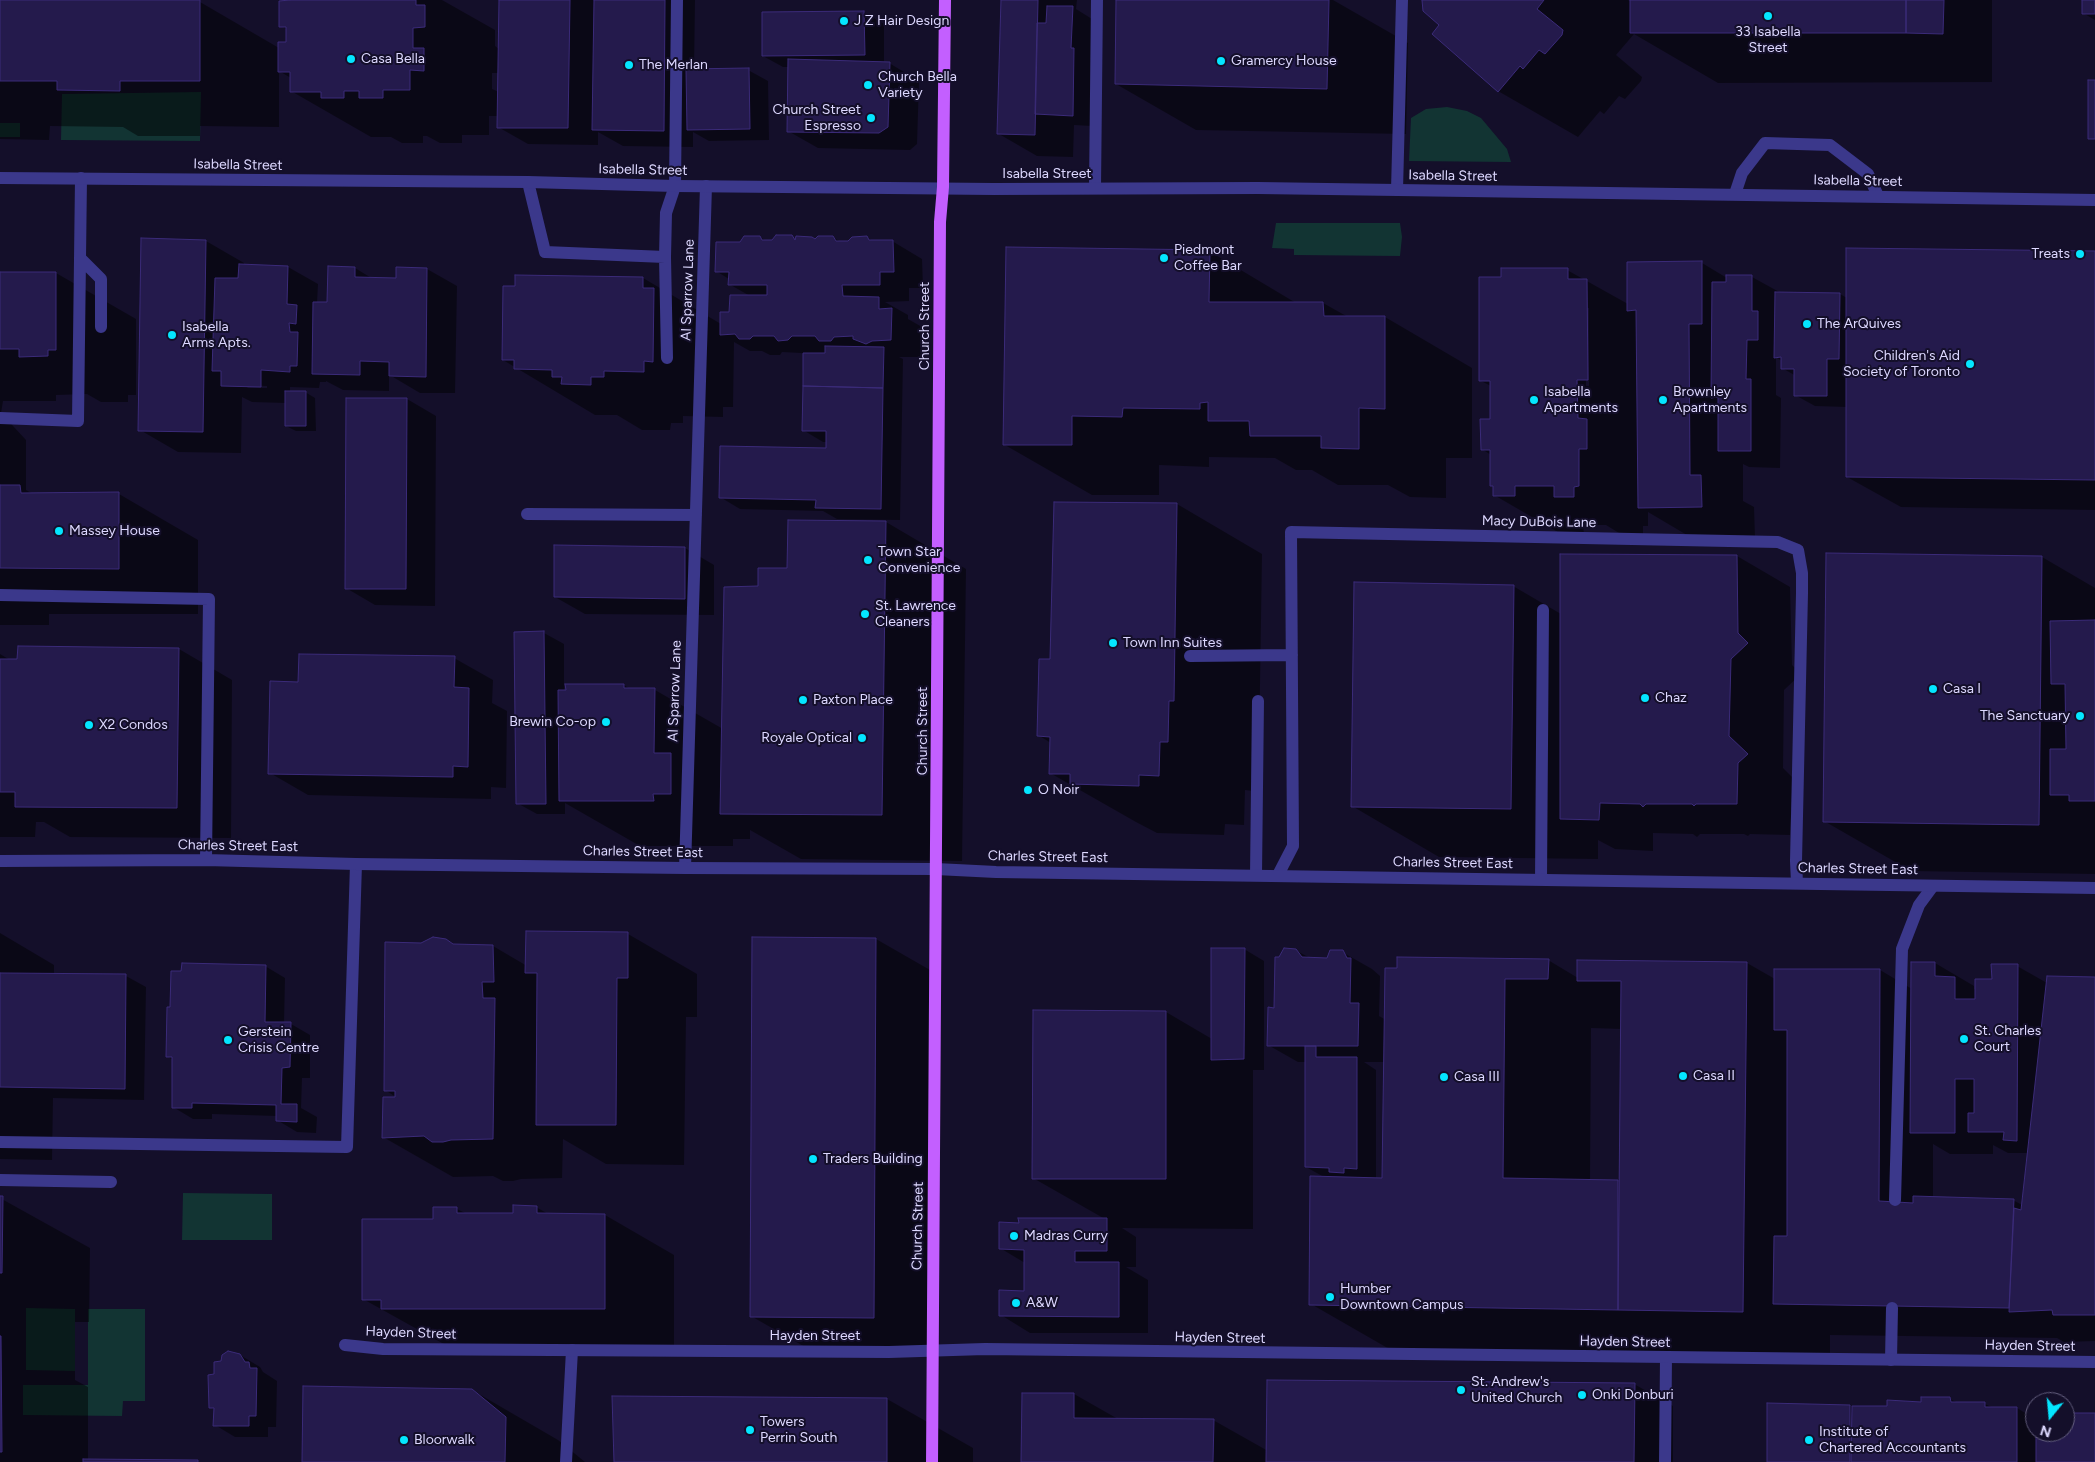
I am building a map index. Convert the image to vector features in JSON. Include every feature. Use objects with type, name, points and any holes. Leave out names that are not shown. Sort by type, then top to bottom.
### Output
[{"type":"main road","name":"Church Street","points":[[932,1462],[940,222],[943,187],[945,0]]},
{"type":"street","points":[[668,358],[665,257],[666,213],[674,186],[677,0]]},
{"type":"street","points":[[1095,188],[1097,0]]},
{"type":"street","points":[[1397,190],[1402,0]]},
{"type":"street","points":[[1735,194],[1742,174],[1765,143],[1830,145],[1868,174],[1878,196]]},
{"type":"street","name":"Isabella Street","points":[[0,178],[528,182],[674,186],[1258,188],[2095,200]]},
{"type":"street","points":[[0,418],[78,421],[82,178]]},
{"type":"street","points":[[528,182],[545,252],[665,257]]},
{"type":"street","name":"Al Sparrow Lane","points":[[685,868],[706,186]]},
{"type":"street","points":[[81,259],[101,279],[101,327]]},
{"type":"street","points":[[527,514],[696,515]]},
{"type":"street","name":"Macy DuBois Lane","points":[[1278,875],[1293,846],[1291,532],[1778,542],[1798,550],[1802,573],[1802,593],[1797,883]]},
{"type":"street","points":[[0,595],[209,599],[206,860]]},
{"type":"street","points":[[1542,879],[1543,610]]},
{"type":"street","points":[[1190,656],[1292,656]]},
{"type":"street","points":[[1256,875],[1258,702]]},
{"type":"street","name":"Charles Street East","points":[[0,861],[206,860],[356,864],[936,869],[996,872],[2095,888]]},
{"type":"street","points":[[0,1142],[347,1147],[356,864]]},
{"type":"street","points":[[1895,1200],[1902,950],[1919,905],[1933,886]]},
{"type":"street","points":[[0,1180],[111,1182]]},
{"type":"street","points":[[1891,1360],[1892,1308]]},
{"type":"street","name":"Hayden Street","points":[[345,1345],[383,1349],[932,1351],[985,1349],[2095,1362]]},
{"type":"street","points":[[566,1462],[572,1350]]},
{"type":"street","points":[[1665,1462],[1666,1357]]},
{"type":"green space","points":[[201,92],[200,141],[61,140],[62,94]]},
{"type":"green space","points":[[1447,107],[1467,111],[1481,118],[1507,149],[1511,162],[1409,161],[1411,118],[1426,109]]},
{"type":"green space","points":[[0,123],[20,123],[20,137],[0,137]]},
{"type":"green space","points":[[1276,223],[1400,223],[1402,237],[1400,256],[1294,255],[1294,249],[1272,248]]},
{"type":"green space","points":[[183,1193],[272,1194],[272,1240],[182,1240]]},
{"type":"green space","points":[[26,1308],[75,1309],[75,1371],[26,1370]]},
{"type":"green space","points":[[88,1309],[145,1309],[145,1401],[123,1401],[122,1416],[23,1415],[23,1385],[88,1385]]},
{"type":"building","points":[[0,0],[200,0],[200,81],[120,81],[120,91],[57,90],[57,81],[0,81]]},
{"type":"building","name":"Casa Bella","points":[[416,0],[416,5],[425,5],[425,27],[413,28],[413,48],[424,48],[424,71],[410,70],[410,90],[383,90],[383,98],[359,98],[359,91],[344,91],[344,98],[321,98],[321,92],[290,92],[290,72],[278,72],[278,42],[286,42],[286,27],[279,27],[279,1]]},
{"type":"building","points":[[499,0],[570,0],[568,128],[497,128]]},
{"type":"building","name":"The Merlan","points":[[594,0],[665,0],[664,131],[592,130]]},
{"type":"building","points":[[1001,0],[1038,0],[1035,135],[997,134]]},
{"type":"building","name":"Gramercy House","points":[[1116,0],[1329,0],[1327,89],[1115,84]]},
{"type":"building","points":[[1422,0],[1544,0],[1537,9],[1563,30],[1562,35],[1545,54],[1539,50],[1523,69],[1520,66],[1498,92],[1432,34],[1439,25],[1423,11]]},
{"type":"building","name":"33 Isabella Street","points":[[1630,0],[1906,0],[1906,33],[1630,33]]},
{"type":"building","points":[[1906,0],[1944,0],[1943,34],[1906,33]]},
{"type":"building","points":[[2082,0],[2095,0],[2095,14],[2082,14]]},
{"type":"building","points":[[1047,6],[1073,6],[1071,48],[1074,48],[1073,116],[1035,114],[1037,23],[1046,23]]},
{"type":"building","points":[[864,11],[865,55],[762,56],[762,12]]},
{"type":"building","points":[[788,59],[890,62],[888,127],[879,133],[787,132]]},
{"type":"building","points":[[749,68],[750,129],[687,130],[686,69]]},
{"type":"building","points":[[2088,80],[2095,80],[2095,139],[2088,139]]},
{"type":"building","points":[[776,235],[792,235],[795,240],[796,236],[812,237],[815,239],[818,236],[833,236],[836,241],[848,241],[852,237],[867,236],[869,240],[893,240],[894,272],[880,272],[880,285],[842,285],[843,296],[879,297],[879,309],[892,308],[891,340],[872,341],[866,344],[853,339],[853,336],[834,337],[831,341],[819,341],[815,336],[792,336],[788,340],[778,341],[774,336],[753,336],[750,339],[739,339],[735,334],[720,335],[720,312],[729,312],[730,295],[767,295],[767,285],[728,285],[729,272],[715,272],[716,242],[740,242],[744,236],[760,236],[762,240],[772,240]]},
{"type":"building","name":"Isabella Arms Apts.","points":[[141,238],[206,240],[203,432],[138,431]]},
{"type":"building","points":[[1006,247],[1210,250],[1209,302],[1323,302],[1324,316],[1385,316],[1385,409],[1359,408],[1359,449],[1321,448],[1321,436],[1250,436],[1249,421],[1208,421],[1208,402],[1200,403],[1200,409],[1123,408],[1122,417],[1072,416],[1072,445],[1003,445]]},
{"type":"building","name":"Children's Aid Society of Toronto","points":[[1846,248],[2095,251],[2095,480],[1846,477]]},
{"type":"building","name":"Brownley Apartments","points":[[1702,261],[1702,324],[1689,324],[1690,475],[1701,475],[1702,507],[1638,508],[1636,310],[1627,311],[1627,262]]},
{"type":"building","points":[[239,264],[288,266],[287,304],[297,305],[296,324],[289,323],[290,332],[298,332],[297,366],[290,366],[290,372],[261,370],[261,387],[221,386],[221,371],[212,371],[215,278],[238,278]]},
{"type":"building","points":[[328,266],[355,267],[355,277],[396,278],[396,267],[427,268],[426,377],[389,376],[389,362],[360,361],[360,375],[312,374],[313,302],[327,302]]},
{"type":"building","name":"Isabella Apartments","points":[[1501,268],[1568,268],[1568,279],[1587,279],[1588,380],[1577,380],[1578,418],[1587,419],[1587,449],[1579,449],[1579,486],[1574,487],[1574,497],[1554,497],[1554,486],[1515,486],[1515,496],[1493,496],[1493,486],[1490,486],[1490,450],[1481,450],[1480,419],[1490,419],[1490,381],[1479,381],[1479,277],[1501,277]]},
{"type":"building","points":[[0,272],[56,272],[56,350],[48,350],[48,356],[19,357],[19,349],[0,349]]},
{"type":"building","points":[[515,275],[643,277],[643,288],[654,288],[653,362],[644,361],[644,372],[604,371],[604,377],[591,377],[591,385],[561,384],[562,377],[552,377],[552,370],[514,369],[514,360],[502,360],[503,286],[515,286]]},
{"type":"building","points":[[1726,275],[1752,275],[1752,311],[1758,311],[1758,340],[1747,340],[1746,379],[1751,379],[1751,451],[1718,451],[1718,397],[1711,398],[1712,282],[1726,282]]},
{"type":"building","points":[[1775,292],[1840,293],[1839,359],[1827,359],[1827,396],[1794,396],[1794,369],[1781,369],[1781,357],[1774,358]]},
{"type":"building","points":[[825,346],[884,347],[883,388],[803,386],[803,353],[825,353]]},
{"type":"building","points":[[803,386],[883,388],[881,509],[815,508],[816,500],[719,498],[720,446],[826,448],[826,431],[802,431]]},
{"type":"building","points":[[285,391],[306,391],[306,426],[285,426]]},
{"type":"building","points":[[346,398],[407,398],[406,589],[345,589]]},
{"type":"building","name":"Massey House","points":[[0,485],[20,485],[21,493],[119,492],[119,569],[0,568]]},
{"type":"building","name":"Town Inn Suites","points":[[1054,502],[1177,503],[1174,701],[1169,701],[1168,742],[1160,742],[1159,776],[1139,775],[1139,786],[1070,784],[1070,774],[1049,774],[1050,737],[1037,736],[1039,659],[1050,659]]},
{"type":"building","name":"Paxton Place","points":[[788,520],[886,521],[882,815],[720,814],[724,587],[758,586],[758,568],[787,568]]},
{"type":"building","points":[[554,545],[685,547],[685,599],[554,597]]},
{"type":"building","name":"Casa I","points":[[1826,553],[2042,556],[2039,825],[1823,822]]},
{"type":"building","name":"Chaz","points":[[1560,554],[1737,555],[1738,633],[1748,643],[1731,659],[1729,736],[1748,754],[1738,763],[1737,804],[1696,804],[1694,806],[1692,804],[1646,804],[1643,807],[1640,804],[1600,803],[1599,820],[1560,819]]},
{"type":"building","points":[[1354,582],[1514,585],[1511,809],[1351,807]]},
{"type":"building","name":"The Sanctuary","points":[[2095,620],[2095,801],[2069,801],[2069,795],[2050,795],[2050,749],[2066,749],[2065,684],[2051,684],[2050,621]]},
{"type":"building","points":[[544,631],[546,804],[516,804],[514,632]]},
{"type":"building","name":"X2 Condos","points":[[18,646],[179,648],[177,808],[15,807],[15,792],[0,792],[0,659],[17,659]]},
{"type":"building","points":[[299,654],[455,656],[454,687],[469,688],[468,767],[453,766],[453,777],[268,774],[270,681],[298,682]]},
{"type":"building","name":"Brewin Co-op","points":[[565,684],[624,684],[624,688],[655,688],[654,753],[671,753],[671,794],[653,794],[654,801],[559,801],[558,690],[566,690]]},
{"type":"building","points":[[526,931],[628,932],[628,978],[617,978],[616,1125],[536,1125],[537,973],[525,973]]},
{"type":"building","points":[[433,937],[446,939],[453,944],[493,945],[494,982],[482,982],[483,998],[495,998],[493,1139],[432,1142],[424,1136],[382,1138],[383,1097],[395,1097],[395,1091],[384,1091],[385,942],[421,943]]},
{"type":"building","name":"Traders Building","points":[[752,937],[876,938],[874,1318],[750,1317]]},
{"type":"building","points":[[1211,948],[1245,948],[1244,1059],[1211,1060]]},
{"type":"building","points":[[1284,948],[1296,949],[1302,957],[1327,958],[1330,950],[1343,950],[1347,958],[1351,958],[1350,1003],[1359,1003],[1358,1046],[1267,1046],[1268,1007],[1274,1008],[1275,957],[1279,957]]},
{"type":"building","name":"Casa III","points":[[1397,957],[1549,959],[1548,979],[1505,979],[1503,1178],[1618,1180],[1618,1310],[1309,1305],[1310,1176],[1382,1178],[1385,968],[1397,968]]},
{"type":"building","name":"Casa II","points":[[1577,960],[1747,962],[1743,1312],[1618,1310],[1621,981],[1577,981]]},
{"type":"building","name":"St. Charles Court","points":[[1911,962],[1935,962],[1935,976],[1955,977],[1955,999],[1975,999],[1975,979],[1992,979],[1991,964],[2018,964],[2017,1141],[2003,1140],[2004,1132],[1968,1132],[1968,1113],[1974,1113],[1974,1079],[1955,1079],[1955,1133],[1910,1133]]},
{"type":"building","name":"Gerstein Crisis Centre","points":[[182,963],[266,965],[265,1022],[291,1022],[290,1067],[282,1068],[281,1104],[297,1104],[297,1122],[276,1121],[276,1105],[192,1103],[192,1108],[172,1108],[172,1057],[166,1057],[167,1007],[170,1007],[171,971],[181,971]]},
{"type":"building","points":[[1774,969],[1880,969],[1879,1201],[1913,1203],[1913,1196],[2014,1199],[2009,1308],[1773,1304],[1774,1236],[1787,1236],[1787,1030],[1774,1030]]},
{"type":"building","points":[[0,973],[126,974],[125,1089],[0,1087]]},
{"type":"building","points":[[2047,976],[2095,977],[2095,1315],[2053,1315],[2052,1310],[2009,1312],[2014,1208],[2021,1210]]},
{"type":"building","points":[[1033,1010],[1166,1011],[1166,1179],[1032,1179]]},
{"type":"building","points":[[1305,1046],[1316,1046],[1316,1057],[1357,1057],[1357,1169],[1344,1168],[1344,1173],[1329,1172],[1329,1168],[1305,1167]]},
{"type":"building","points":[[0,1196],[3,1196],[2,1273],[0,1273]]},
{"type":"building","points":[[513,1205],[537,1206],[537,1213],[605,1214],[605,1309],[381,1309],[381,1300],[362,1300],[362,1219],[433,1219],[433,1207],[457,1207],[457,1213],[513,1213]]},
{"type":"building","points":[[1018,1218],[1107,1218],[1107,1251],[1075,1251],[1075,1262],[1119,1262],[1119,1317],[999,1316],[999,1290],[1024,1291],[1024,1250],[999,1249],[999,1222],[1019,1223]]},
{"type":"building","points":[[1,1336],[2,1452],[0,1452]]},
{"type":"building","points":[[228,1351],[240,1354],[245,1362],[249,1362],[250,1368],[257,1368],[256,1416],[249,1416],[249,1426],[213,1426],[214,1408],[209,1408],[208,1375],[214,1374],[214,1362],[221,1361],[222,1355]]},
{"type":"building","points":[[1267,1380],[1635,1383],[1634,1462],[1266,1462]]},
{"type":"building","name":"Bloorwalk","points":[[303,1386],[472,1389],[506,1417],[505,1462],[302,1462]]},
{"type":"building","points":[[1022,1393],[1074,1393],[1074,1418],[1214,1419],[1213,1462],[1021,1462]]},
{"type":"building","name":"Towers Perrin South","points":[[612,1396],[887,1398],[887,1462],[614,1462]]},
{"type":"building","points":[[1921,1397],[1950,1397],[1951,1402],[1985,1402],[1985,1407],[2017,1407],[2017,1462],[1851,1462],[1852,1406],[1887,1406],[1887,1400],[1921,1402]]},
{"type":"building","name":"Institute of Chartered Accountants","points":[[1767,1403],[1850,1405],[1850,1462],[1767,1462]]},
{"type":"building","points":[[2075,1413],[2095,1413],[2095,1462],[2036,1462],[2036,1442],[2075,1442]]},
{"type":"building","points":[[83,1459],[198,1460],[198,1462],[83,1462]]},
{"type":"place","name":"33 Isabella Street","points":[[1768,16]]},
{"type":"place","name":"J Z Hair Design","points":[[844,21]]},
{"type":"place","name":"Casa Bella","points":[[351,59]]},
{"type":"place","name":"Gramercy House","points":[[1221,61]]},
{"type":"place","name":"The Merlan","points":[[629,65]]},
{"type":"place","name":"Church Bella Variety","points":[[868,85]]},
{"type":"place","name":"Church Street Espresso","points":[[871,118]]},
{"type":"place","name":"Treats","points":[[2080,254]]},
{"type":"place","name":"Piedmont Coffee Bar","points":[[1164,258]]},
{"type":"place","name":"The ArQuives","points":[[1807,324]]},
{"type":"place","name":"Isabella Arms Apts.","points":[[172,335]]},
{"type":"place","name":"Children's Aid Society of Toronto","points":[[1970,364]]},
{"type":"place","name":"Isabella Apartments","points":[[1534,400]]},
{"type":"place","name":"Brownley Apartments","points":[[1663,400]]},
{"type":"place","name":"Massey House","points":[[59,531]]},
{"type":"place","name":"Town Star Convenience","points":[[868,560]]},
{"type":"place","name":"St. Lawrence Cleaners","points":[[865,614]]},
{"type":"place","name":"Town Inn Suites","points":[[1113,643]]},
{"type":"place","name":"Casa I","points":[[1933,689]]},
{"type":"place","name":"Chaz","points":[[1645,698]]},
{"type":"place","name":"Paxton Place","points":[[803,700]]},
{"type":"place","name":"The Sanctuary","points":[[2080,716]]},
{"type":"place","name":"Brewin Co-op","points":[[606,722]]},
{"type":"place","name":"X2 Condos","points":[[89,725]]},
{"type":"place","name":"Royale Optical","points":[[862,738]]},
{"type":"place","name":"O Noir","points":[[1028,790]]},
{"type":"place","name":"St. Charles Court","points":[[1964,1039]]},
{"type":"place","name":"Gerstein Crisis Centre","points":[[228,1040]]},
{"type":"place","name":"Casa II","points":[[1683,1076]]},
{"type":"place","name":"Casa III","points":[[1444,1077]]},
{"type":"place","name":"Traders Building","points":[[813,1159]]},
{"type":"place","name":"Madras Curry","points":[[1014,1236]]},
{"type":"place","name":"Humber Downtown Campus","points":[[1330,1297]]},
{"type":"place","name":"A&W","points":[[1016,1303]]},
{"type":"place","name":"St. Andrew's United Church","points":[[1461,1390]]},
{"type":"place","name":"Onki Donburi","points":[[1582,1395]]},
{"type":"place","name":"Towers Perrin South","points":[[750,1430]]},
{"type":"place","name":"Bloorwalk","points":[[404,1440]]},
{"type":"place","name":"Institute of Chartered Accountants","points":[[1809,1440]]}]
